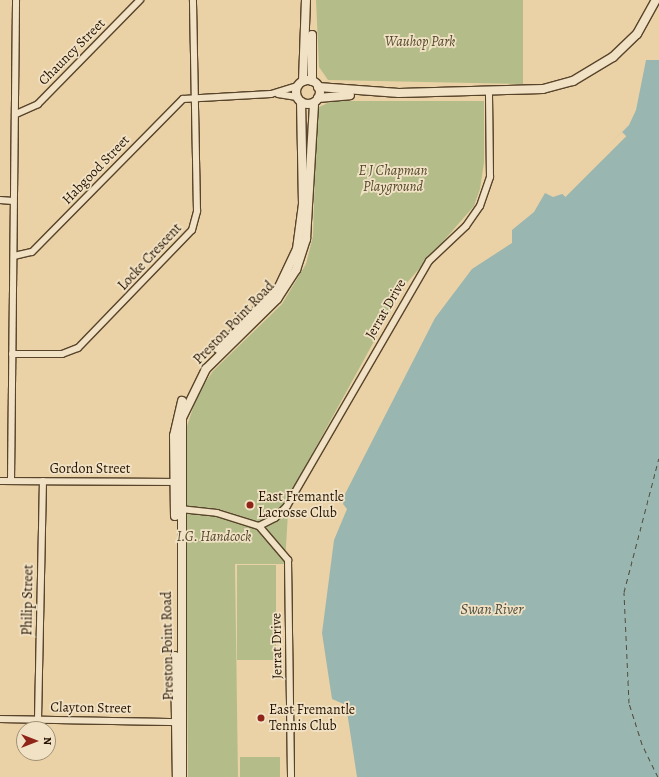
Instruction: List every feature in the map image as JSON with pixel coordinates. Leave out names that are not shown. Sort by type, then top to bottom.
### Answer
[{"type":"main road","points":[[306,0],[300,84],[315,84],[399,93]]},
{"type":"main road","points":[[312,0],[315,84]]},
{"type":"main road","points":[[299,99],[316,100],[399,93],[490,92],[543,89],[573,81],[598,68],[637,34],[656,0]]},
{"type":"main road","name":"Preston Point Road","points":[[182,777],[179,722],[177,482],[178,415],[193,378],[279,287],[297,250],[303,204],[299,99],[300,84]]},
{"type":"main road","name":"Preston Point Road","points":[[177,777],[179,722],[180,509],[177,482],[182,418],[196,383],[212,362],[277,299],[302,256],[309,210],[316,100],[315,84]]},
{"type":"street","points":[[10,481],[14,256],[13,201],[16,114],[16,0]]},
{"type":"street","name":"Chauncy Street","points":[[16,114],[38,104],[140,0]]},
{"type":"street","name":"Locke Crescent","points":[[12,354],[62,354],[78,348],[192,230],[197,211],[193,0]]},
{"type":"street","points":[[271,94],[300,84]]},
{"type":"street","name":"Jerrat Drive","points":[[291,777],[288,560],[259,526],[275,518],[287,506],[429,261],[466,226],[480,206],[490,177],[490,92]]},
{"type":"street","points":[[195,96],[271,94],[299,99]]},
{"type":"street","name":"Habgood Street","points":[[14,256],[32,252],[178,104],[195,96]]},
{"type":"street","points":[[0,200],[13,201]]},
{"type":"street","name":"Gordon Street","points":[[0,481],[177,482]]},
{"type":"street","name":"Philip Street","points":[[38,719],[42,481]]},
{"type":"street","points":[[180,509],[217,513],[259,526]]},
{"type":"street","name":"Clayton Street","points":[[0,718],[179,722]]},
{"type":"green space","name":"Wauhop Park","points":[[316,0],[523,0],[523,84],[328,80],[319,67]]},
{"type":"green space","name":"E J Chapman Playground","points":[[332,101],[484,101],[484,163],[480,189],[474,206],[405,285],[289,496],[285,564],[235,564],[238,777],[188,777],[185,432],[198,393],[213,371],[282,304],[306,264],[313,236],[317,108]]},
{"type":"green space","points":[[237,565],[276,565],[276,660],[237,660]]},
{"type":"green space","points":[[240,757],[280,757],[280,777],[240,777]]},
{"type":"water","name":"Swan River","points":[[646,60],[659,60],[659,777],[357,777],[346,705],[332,699],[322,633],[334,540],[347,509],[343,504],[345,494],[435,318],[472,269],[512,243],[512,230],[534,212],[545,193],[553,197],[562,194],[629,125],[636,110]]},
{"type":"pier","points":[[622,132],[626,136],[565,197],[561,193]]},
{"type":"ferry route","points":[[658,777],[642,744],[629,703],[624,592],[659,458]]},
{"type":"place","name":"East Fremantle Lacrosse Club","points":[[250,505]]},
{"type":"place","name":"East Fremantle Tennis Club","points":[[261,718]]},
{"type":"park label","name":"I.G. Handcock","points":[[214,537]]}]
